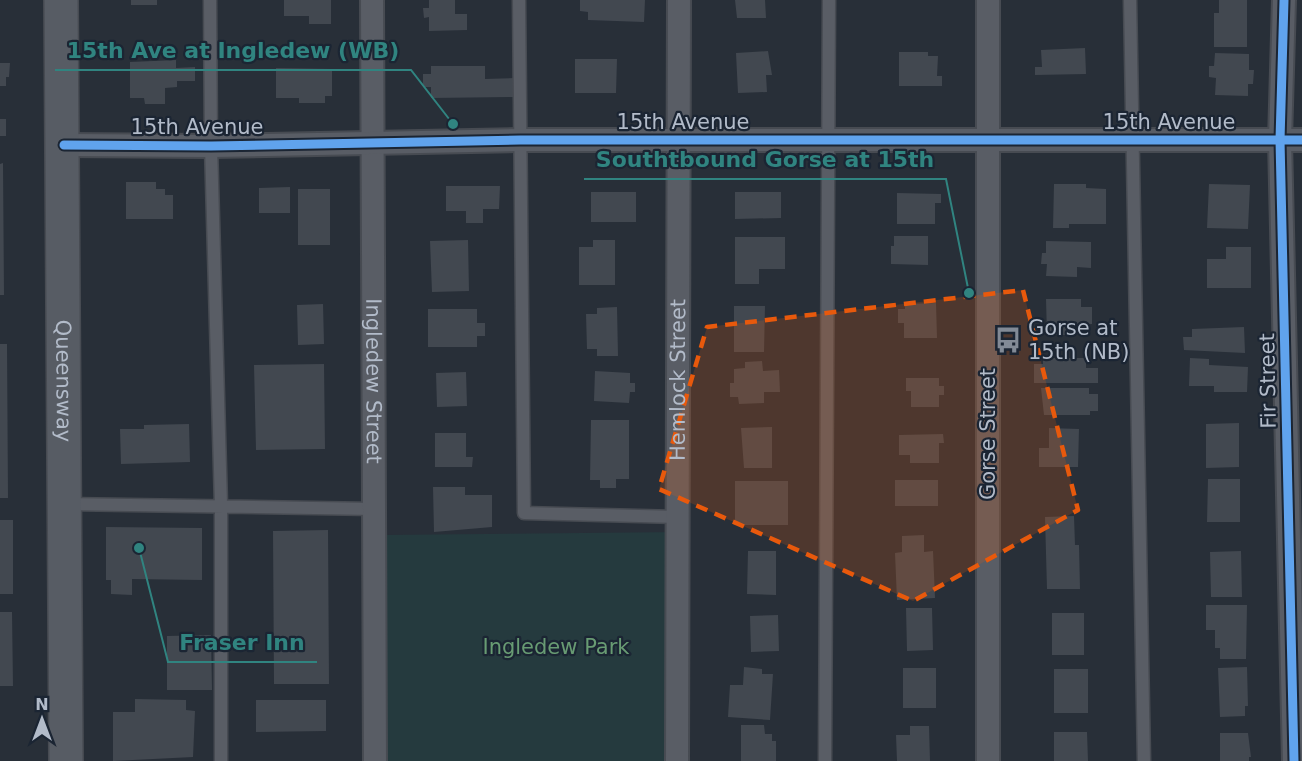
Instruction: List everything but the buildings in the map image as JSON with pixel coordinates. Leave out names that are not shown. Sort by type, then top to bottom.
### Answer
[{"type":"main road","name":"Queensway","points":[[61,0],[64,145],[66,761]]},
{"type":"street","name":"Ingledew Street","points":[[372,0],[375,761]]},
{"type":"street","name":"Hemlock Street","points":[[676,761],[679,0]]},
{"type":"street","name":"Gorse Street","points":[[988,0],[988,761]]},
{"type":"street","name":"Fir Street","points":[[1284,0],[1291,140],[1294,761]]},
{"type":"street","name":"15th Avenue","points":[[64,145],[211,146],[520,140],[1291,140]]},
{"type":"lane","points":[[210,0],[211,146],[221,505],[221,761]]},
{"type":"lane","points":[[519,0],[524,513],[678,517]]},
{"type":"lane","points":[[825,761],[829,0]]},
{"type":"lane","points":[[1130,0],[1144,761]]},
{"type":"lane","points":[[64,504],[374,509]]},
{"type":"highlighted area","points":[[1023,290],[1078,510],[913,601],[659,489],[707,327]]},
{"type":"green space","name":"Ingledew Park","points":[[681,532],[677,761],[383,761],[384,535]]},
{"type":"cycle path","points":[[1284,0],[1280,140],[1294,761]]},
{"type":"cycle path","points":[[64,145],[211,146],[520,140],[1302,140]]},
{"type":"place","name":"15th Ave at Ingledew (WB)","points":[[453,124]]},
{"type":"place","name":"Southtbound Gorse at 15th","points":[[969,293]]},
{"type":"place","name":"Gorse at 15th (NB)","points":[[1008,340]]},
{"type":"place","name":"Fraser Inn","points":[[139,548]]}]
